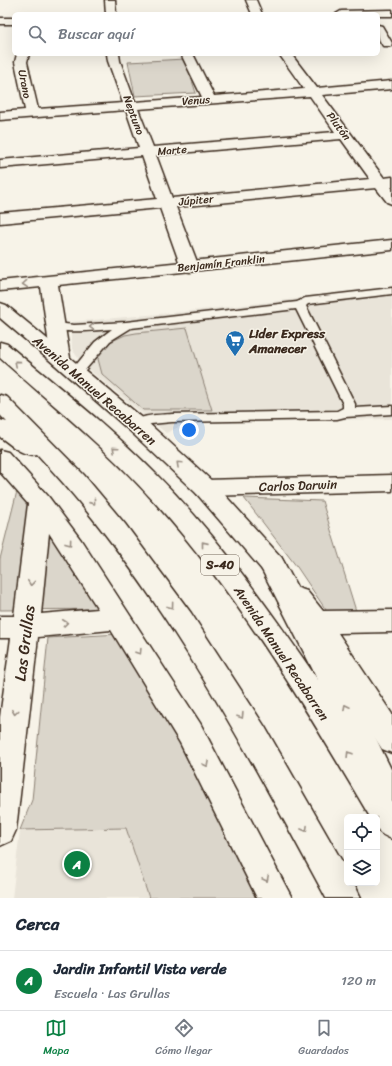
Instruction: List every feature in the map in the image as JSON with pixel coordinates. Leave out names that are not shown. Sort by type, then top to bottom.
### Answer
[{"type":"street","points":[[110,0],[111,12]]},
{"type":"street","points":[[251,0],[255,12]]},
{"type":"street","points":[[363,0],[369,12]]},
{"type":"street","points":[[380,14],[392,13]]},
{"type":"street","points":[[0,21],[12,21]]},
{"type":"street","points":[[380,32],[387,44]]},
{"type":"street","name":"Urano","points":[[22,56],[21,62],[32,114]]},
{"type":"street","name":"Neptuno","points":[[113,56],[190,266]]},
{"type":"street","points":[[188,56],[209,99]]},
{"type":"street","name":"Plutón","points":[[287,56],[345,135],[386,183],[392,199]]},
{"type":"street","name":"Venus","points":[[0,116],[392,85]]},
{"type":"street","name":"Marte","points":[[0,164],[345,135]]},
{"type":"street","name":"Júpiter","points":[[0,218],[386,183]]},
{"type":"street","name":"Benjamín Franklin","points":[[0,286],[392,245]]},
{"type":"street","points":[[49,282],[56,326],[68,366]]},
{"type":"street","name":"Avenida Manuel Recabarren","points":[[0,309],[137,425],[205,488],[272,564],[316,622],[392,739]]},
{"type":"street","name":"Avenida Manuel Recabarren","points":[[0,348],[139,470],[205,545],[251,604],[326,716],[392,823]]},
{"type":"street","points":[[0,402],[76,481],[116,530],[182,621],[255,738],[344,898]]},
{"type":"street","points":[[0,427],[30,446],[76,481]]},
{"type":"street","points":[[4,468],[40,502],[72,547],[118,618],[190,733],[275,898]]},
{"type":"street","name":"Carlos Darwin","points":[[205,488],[392,483]]},
{"type":"street","name":"Las Grullas","points":[[1,813],[13,627],[40,502]]},
{"type":"street","points":[[272,564],[366,748],[392,806]]},
{"type":"street","points":[[13,627],[118,618]]},
{"type":"street","points":[[316,622],[392,621]]},
{"type":"lane","points":[[56,326],[74,328],[129,325],[300,305],[305,301],[392,291]]},
{"type":"lane","points":[[300,305],[346,399],[349,409],[344,413]]},
{"type":"lane","points":[[68,366],[114,331],[129,325]]},
{"type":"lane","points":[[137,425],[149,420],[172,418],[323,416],[392,410]]},
{"type":"shaded area","points":[[185,59],[196,93],[135,96],[128,62]]},
{"type":"shaded area","name":"Lider Express Amanecer","points":[[392,288],[392,419],[216,421],[185,424],[166,433],[82,364],[72,349],[71,322],[182,312]]},
{"type":"shaded area","points":[[187,328],[212,410],[143,410],[102,374],[98,359],[102,350],[108,343],[125,335]]},
{"type":"shaded area","points":[[18,487],[108,609],[0,610],[0,559]]},
{"type":"shaded area","points":[[244,498],[322,501],[356,611],[328,613],[297,567]]},
{"type":"shaded area","points":[[120,634],[200,774],[264,898],[149,898],[126,828],[20,830],[32,800],[48,638]]},
{"type":"shaded area","points":[[126,828],[149,898],[12,898],[20,830]]},
{"type":"place","name":"Lider Express Amanecer","points":[[235,357]]},
{"type":"place","name":"Jardin Infantil Vista verde","points":[[77,864]]}]
